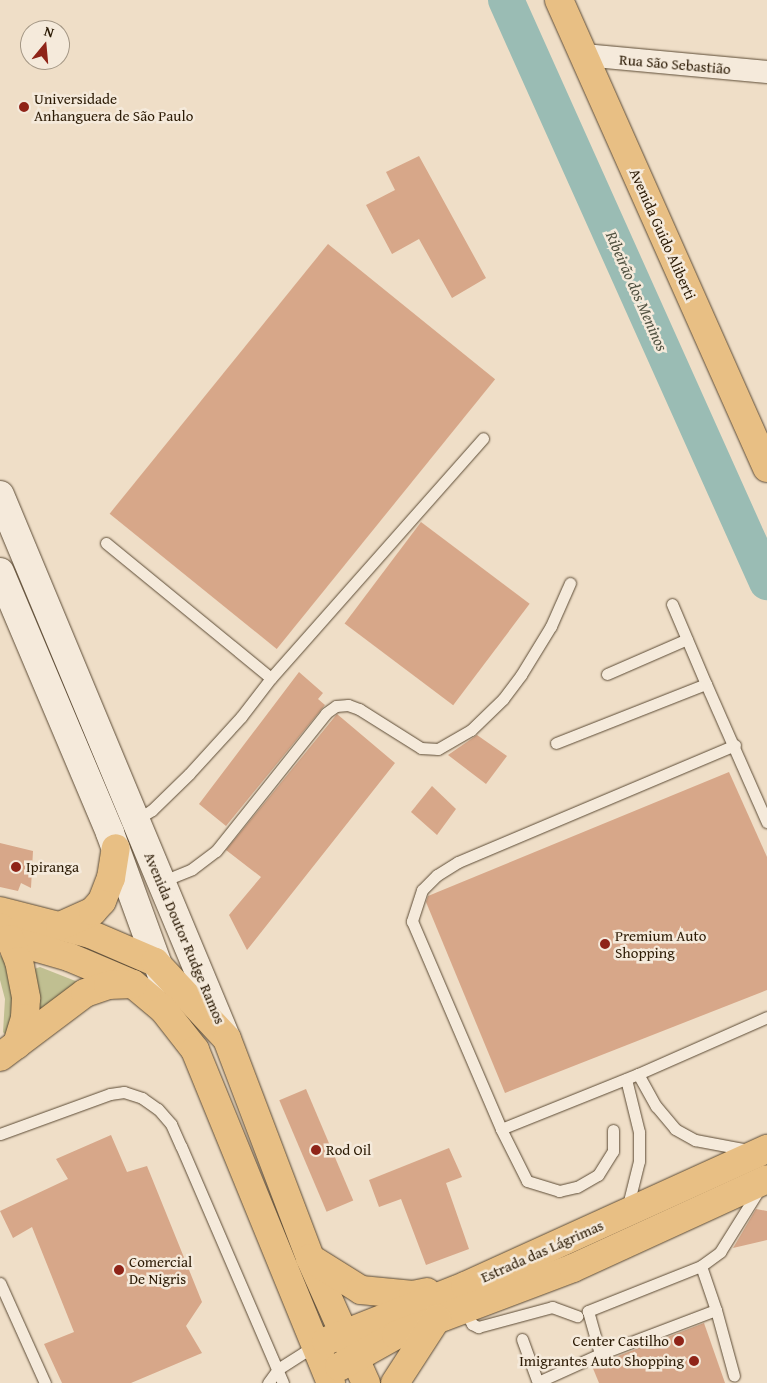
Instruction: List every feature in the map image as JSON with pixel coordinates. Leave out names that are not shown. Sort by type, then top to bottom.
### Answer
[{"type":"main road","name":"Avenida Guido Aliberti","points":[[559,0],[767,468]]},
{"type":"main road","points":[[60,926],[93,911],[102,901],[111,878],[113,840]]},
{"type":"main road","points":[[0,911],[60,926],[123,946],[155,962],[227,1039]]},
{"type":"main road","points":[[3,934],[69,957],[133,984],[163,1009],[195,1050]]},
{"type":"main road","points":[[3,934],[19,962],[26,998],[26,1018],[8,1051]]},
{"type":"main road","points":[[8,1051],[85,993],[108,985],[133,984]]},
{"type":"main road","name":"Avenida Doutor Rudge Ramos","points":[[227,1039],[310,1258],[366,1383]]},
{"type":"main road","name":"Avenida Doutor Rudge Ramos","points":[[195,1050],[314,1346],[324,1380]]},
{"type":"main road","name":"Estrada das Lágrimas","points":[[324,1380],[354,1358],[396,1335],[437,1318],[464,1298],[626,1213],[765,1150]]},
{"type":"main road","name":"Estrada das Lágrimas","points":[[314,1346],[342,1333],[573,1268],[766,1179]]},
{"type":"main road","points":[[310,1258],[344,1282],[377,1293],[464,1298]]},
{"type":"main road","points":[[395,1383],[437,1318]]},
{"type":"street","name":"Rua São Sebastião","points":[[584,55],[767,72]]},
{"type":"street","name":"Avenida Doutor Rudge Ramos","points":[[0,495],[135,821],[163,881],[227,1039]]},
{"type":"street","name":"Avenida Doutor Rudge Ramos","points":[[0,572],[113,840],[155,962],[195,1050]]},
{"type":"street","points":[[113,840],[135,821]]},
{"type":"lane","points":[[135,821],[152,810],[190,774],[241,717],[271,678],[482,438]]},
{"type":"lane","points":[[106,543],[271,678]]},
{"type":"lane","points":[[163,881],[192,869],[216,851],[326,713],[336,706],[348,705],[359,709],[421,748],[445,746],[475,727],[503,699],[521,675],[550,626],[570,583]]},
{"type":"lane","points":[[672,604],[767,822]]},
{"type":"lane","points":[[607,674],[687,639]]},
{"type":"lane","points":[[556,743],[706,684]]},
{"type":"lane","points":[[613,1130],[615,1140],[607,1164],[582,1185],[550,1191],[527,1181],[501,1129],[412,921],[422,890],[436,875],[458,862],[735,745]]},
{"type":"lane","points":[[501,1129],[638,1074],[767,1017]]},
{"type":"lane","points":[[638,1074],[656,1106],[675,1129],[695,1140],[726,1148],[765,1150]]},
{"type":"lane","points":[[626,1079],[639,1132],[638,1161],[626,1213]]},
{"type":"lane","points":[[0,1134],[110,1094],[124,1092],[142,1098],[158,1109],[174,1131],[283,1383]]},
{"type":"lane","points":[[600,1354],[588,1312],[701,1266],[720,1252],[766,1179]]},
{"type":"lane","points":[[701,1266],[716,1310],[734,1376]]},
{"type":"lane","points":[[0,1284],[45,1383]]},
{"type":"lane","points":[[464,1298],[472,1324],[478,1327],[552,1307],[577,1316]]},
{"type":"lane","points":[[522,1339],[538,1382],[600,1354],[716,1310]]},
{"type":"lane","points":[[268,1383],[278,1369],[314,1346]]},
{"type":"shaded area","points":[[0,955],[8,964],[19,1009],[7,1037],[3,1032],[5,999],[0,980]]},
{"type":"shaded area","points":[[40,967],[78,982],[36,1019],[34,969]]},
{"type":"building","points":[[419,156],[486,278],[452,298],[419,239],[392,254],[366,205],[395,190],[386,172]]},
{"type":"building","points":[[328,244],[495,379],[277,649],[110,514]]},
{"type":"building","points":[[421,522],[530,604],[453,705],[345,623]]},
{"type":"building","points":[[299,672],[323,693],[318,699],[325,705],[226,826],[199,804]]},
{"type":"building","points":[[337,714],[395,763],[247,950],[229,915],[261,877],[226,850]]},
{"type":"building","points":[[477,735],[507,756],[486,784],[448,755]]},
{"type":"building","name":"Premium Auto Shopping","points":[[729,772],[767,857],[767,990],[505,1093],[426,902],[428,896]]},
{"type":"building","points":[[432,786],[456,809],[437,835],[411,812]]},
{"type":"building","name":"Ipiranga","points":[[0,843],[33,851],[31,888],[21,883],[18,891],[0,887]]},
{"type":"building","name":"Rod Oil","points":[[306,1089],[353,1200],[327,1212],[279,1100]]},
{"type":"building","name":"Comercial De Nigris","points":[[111,1135],[127,1172],[147,1166],[202,1302],[186,1326],[202,1353],[131,1383],[62,1383],[44,1344],[74,1332],[32,1227],[13,1238],[0,1211],[68,1179],[56,1159]]},
{"type":"building","points":[[449,1148],[462,1177],[446,1183],[469,1249],[426,1265],[401,1199],[379,1207],[369,1180]]},
{"type":"building","points":[[756,1209],[767,1211],[767,1240],[733,1248]]},
{"type":"building","name":"Center Castilho","points":[[704,1323],[725,1383],[599,1383],[592,1366]]},
{"type":"waterway","name":"Ribeirão dos Meninos","points":[[506,0],[767,582]]},
{"type":"place","name":"Universidade Anhanguera de São Paulo","points":[[24,107]]},
{"type":"place","name":"Ipiranga","points":[[16,867]]},
{"type":"place","name":"Premium Auto Shopping","points":[[605,944]]},
{"type":"place","name":"Rod Oil","points":[[316,1150]]},
{"type":"place","name":"Comercial De Nigris","points":[[119,1270]]},
{"type":"place","name":"Center Castilho","points":[[679,1341]]},
{"type":"place","name":"Imigrantes Auto Shopping","points":[[694,1361]]}]
